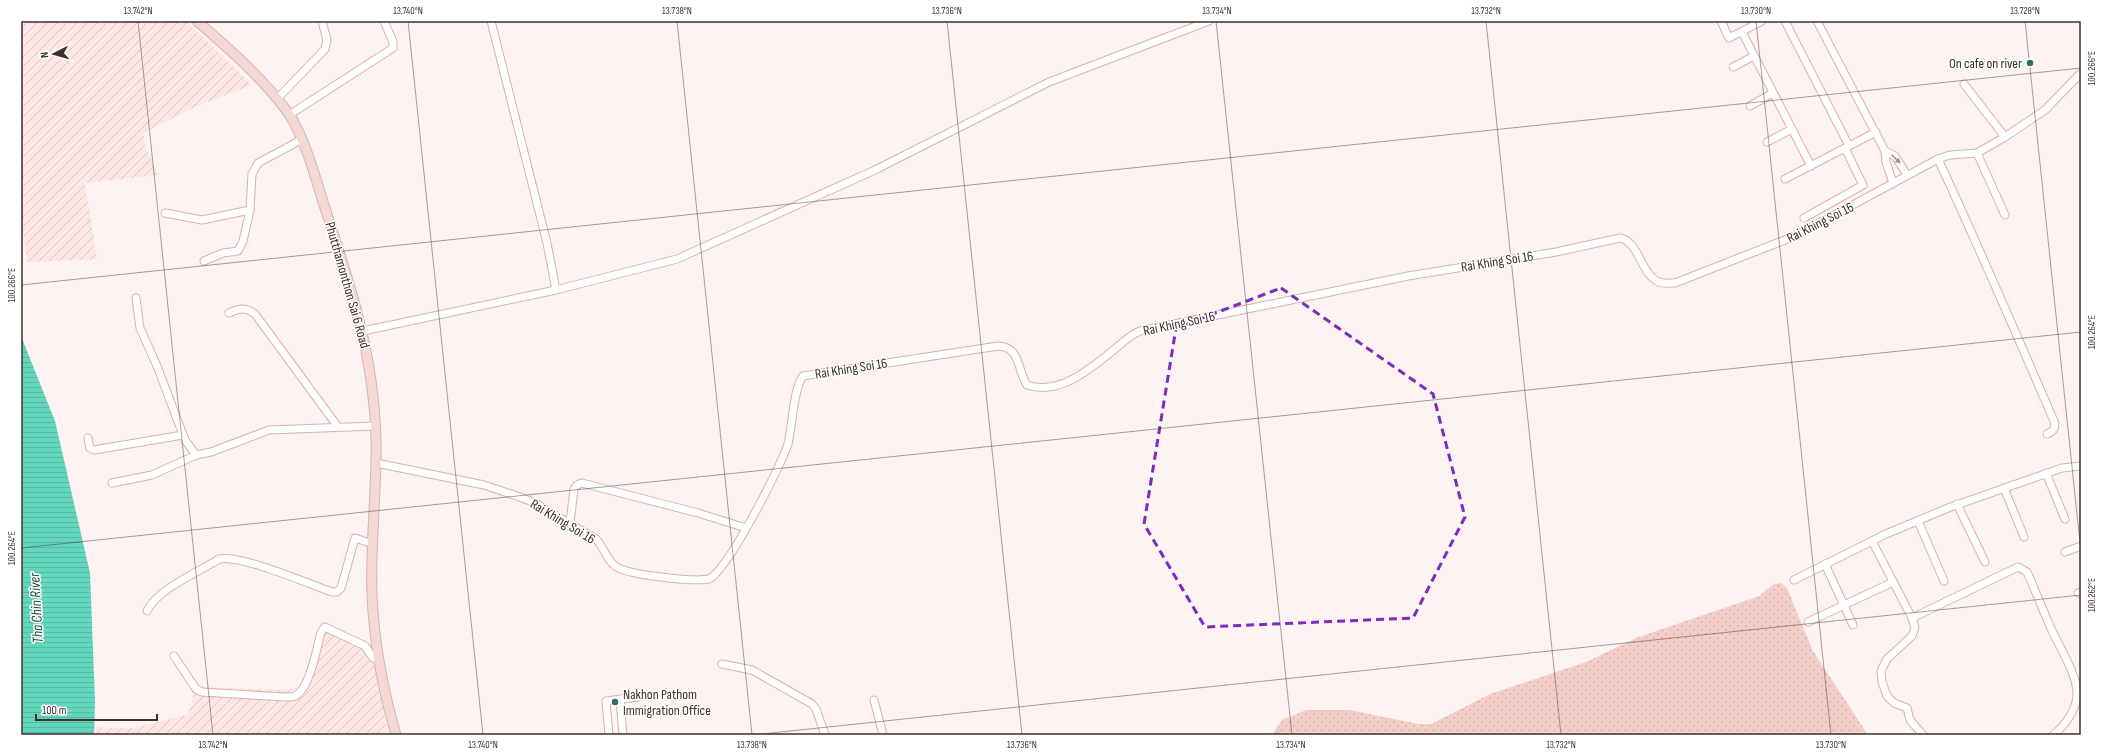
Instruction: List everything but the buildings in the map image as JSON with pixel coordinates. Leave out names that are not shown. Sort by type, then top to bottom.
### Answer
[{"type":"main road","name":"Phutthamonthon Sai 6 Road","points":[[197,21],[259,80],[289,115],[301,140],[343,260],[363,331],[371,374],[375,426],[376,463],[372,594],[379,658],[396,735]]},
{"type":"street","points":[[274,96],[320,56],[328,40],[322,21]]},
{"type":"street","points":[[289,115],[393,48],[393,42],[384,21]]},
{"type":"street","points":[[491,21],[545,236],[556,290]]},
{"type":"street","points":[[363,331],[556,290],[661,264],[691,254],[875,170],[1049,82],[1209,21]]},
{"type":"street","points":[[1721,21],[1729,38],[1762,21]]},
{"type":"street","points":[[1785,21],[1847,147],[1863,185],[1804,218]]},
{"type":"street","points":[[1817,21],[1876,132],[1885,151],[1887,168],[1894,183]]},
{"type":"street","points":[[1742,32],[1810,166]]},
{"type":"street","points":[[1733,68],[1754,56]]},
{"type":"street","name":"Rai Khing Soi 16","points":[[376,463],[484,485],[535,503],[596,539],[601,544],[611,563],[624,572],[706,580],[714,577],[746,528],[787,445],[798,386],[802,376],[998,346],[1007,347],[1014,352],[1022,378],[1027,385],[1050,386],[1066,382],[1078,376],[1095,365],[1131,336],[1140,331],[1408,276],[1556,252],[1620,238],[1630,242],[1649,275],[1660,283],[1675,283],[1795,236],[1938,158],[1950,155],[1977,153],[2005,137],[2045,110],[2081,73]]},
{"type":"street","points":[[1964,84],[2005,137]]},
{"type":"street","points":[[1750,106],[1773,93]]},
{"type":"street","points":[[1767,142],[1792,129]]},
{"type":"street","points":[[1785,179],[1876,132]]},
{"type":"street","points":[[204,261],[224,253],[238,251],[243,241],[250,210],[252,174],[258,163],[301,140]]},
{"type":"street","points":[[1885,151],[1895,156],[1907,175]]},
{"type":"street","points":[[1977,153],[2005,214]]},
{"type":"street","points":[[1938,158],[1979,246],[2056,426],[2053,431],[2047,434]]},
{"type":"street","points":[[165,213],[202,220],[250,210]]},
{"type":"street","points":[[136,298],[140,328],[157,366],[183,435],[188,446],[196,455]]},
{"type":"street","points":[[229,314],[241,308],[250,310],[255,314],[338,427]]},
{"type":"street","points":[[112,483],[152,475],[196,455],[211,452],[269,430],[375,426]]},
{"type":"street","points":[[88,438],[90,448],[94,450],[183,435]]},
{"type":"street","points":[[1794,580],[1872,541],[1957,504],[2062,468],[2081,466]]},
{"type":"street","points":[[2046,473],[2065,519]]},
{"type":"street","points":[[570,523],[574,489],[577,485],[582,483],[698,513],[746,528]]},
{"type":"street","points":[[2004,488],[2024,536]]},
{"type":"street","points":[[1957,504],[1985,562]]},
{"type":"street","points":[[1918,521],[1944,581]]},
{"type":"street","points":[[148,611],[153,601],[162,594],[219,559],[226,558],[240,560],[332,592],[337,592],[341,588],[356,538],[373,544]]},
{"type":"street","points":[[1872,541],[1912,618],[1915,627],[1912,636],[1887,659],[1881,670],[1882,682],[1890,700],[1907,708],[1910,720],[1923,735]]},
{"type":"street","points":[[2065,552],[2081,546]]},
{"type":"street","points":[[1825,564],[1853,625]]},
{"type":"street","points":[[1912,618],[2018,567],[2023,568],[2027,572],[2065,657],[2077,692],[2076,703],[2067,721],[2060,730],[2053,735]]},
{"type":"street","points":[[1808,622],[1893,582]]},
{"type":"street","points":[[174,656],[196,689],[202,692],[285,697],[295,696],[301,691],[307,681],[321,632],[325,627],[328,627],[365,646],[373,658],[379,658]]},
{"type":"street","points":[[722,664],[752,670],[812,704],[816,709],[825,735]]},
{"type":"street","points":[[609,735],[606,701],[638,696]]},
{"type":"street","points":[[620,699],[623,735]]},
{"type":"street","points":[[874,700],[883,735]]},
{"type":"highlighted area","points":[[1281,288],[1433,394],[1465,517],[1413,618],[1205,627],[1144,524],[1176,328]]},
{"type":"shaded area","points":[[21,21],[186,21],[252,85],[197,106],[143,133],[145,146],[158,175],[85,183],[97,259],[27,262],[21,217]]},
{"type":"shaded area","points":[[1781,583],[1787,588],[1813,651],[1868,735],[1272,735],[1282,720],[1306,710],[1350,710],[1418,724],[1431,724],[1490,694],[1586,662],[1636,638],[1759,596],[1774,584]]},
{"type":"shaded area","points":[[322,621],[371,645],[388,735],[94,735],[94,727],[132,728],[187,715],[192,705],[194,687],[279,690],[301,688]]},
{"type":"water","name":"Tha Chin River","points":[[21,336],[55,421],[90,573],[95,701],[94,735],[21,735]]},
{"type":"place","name":"On cafe on river","points":[[2030,63]]},
{"type":"place","name":"Nakhon Pathom Immigration Office","points":[[615,702]]}]
